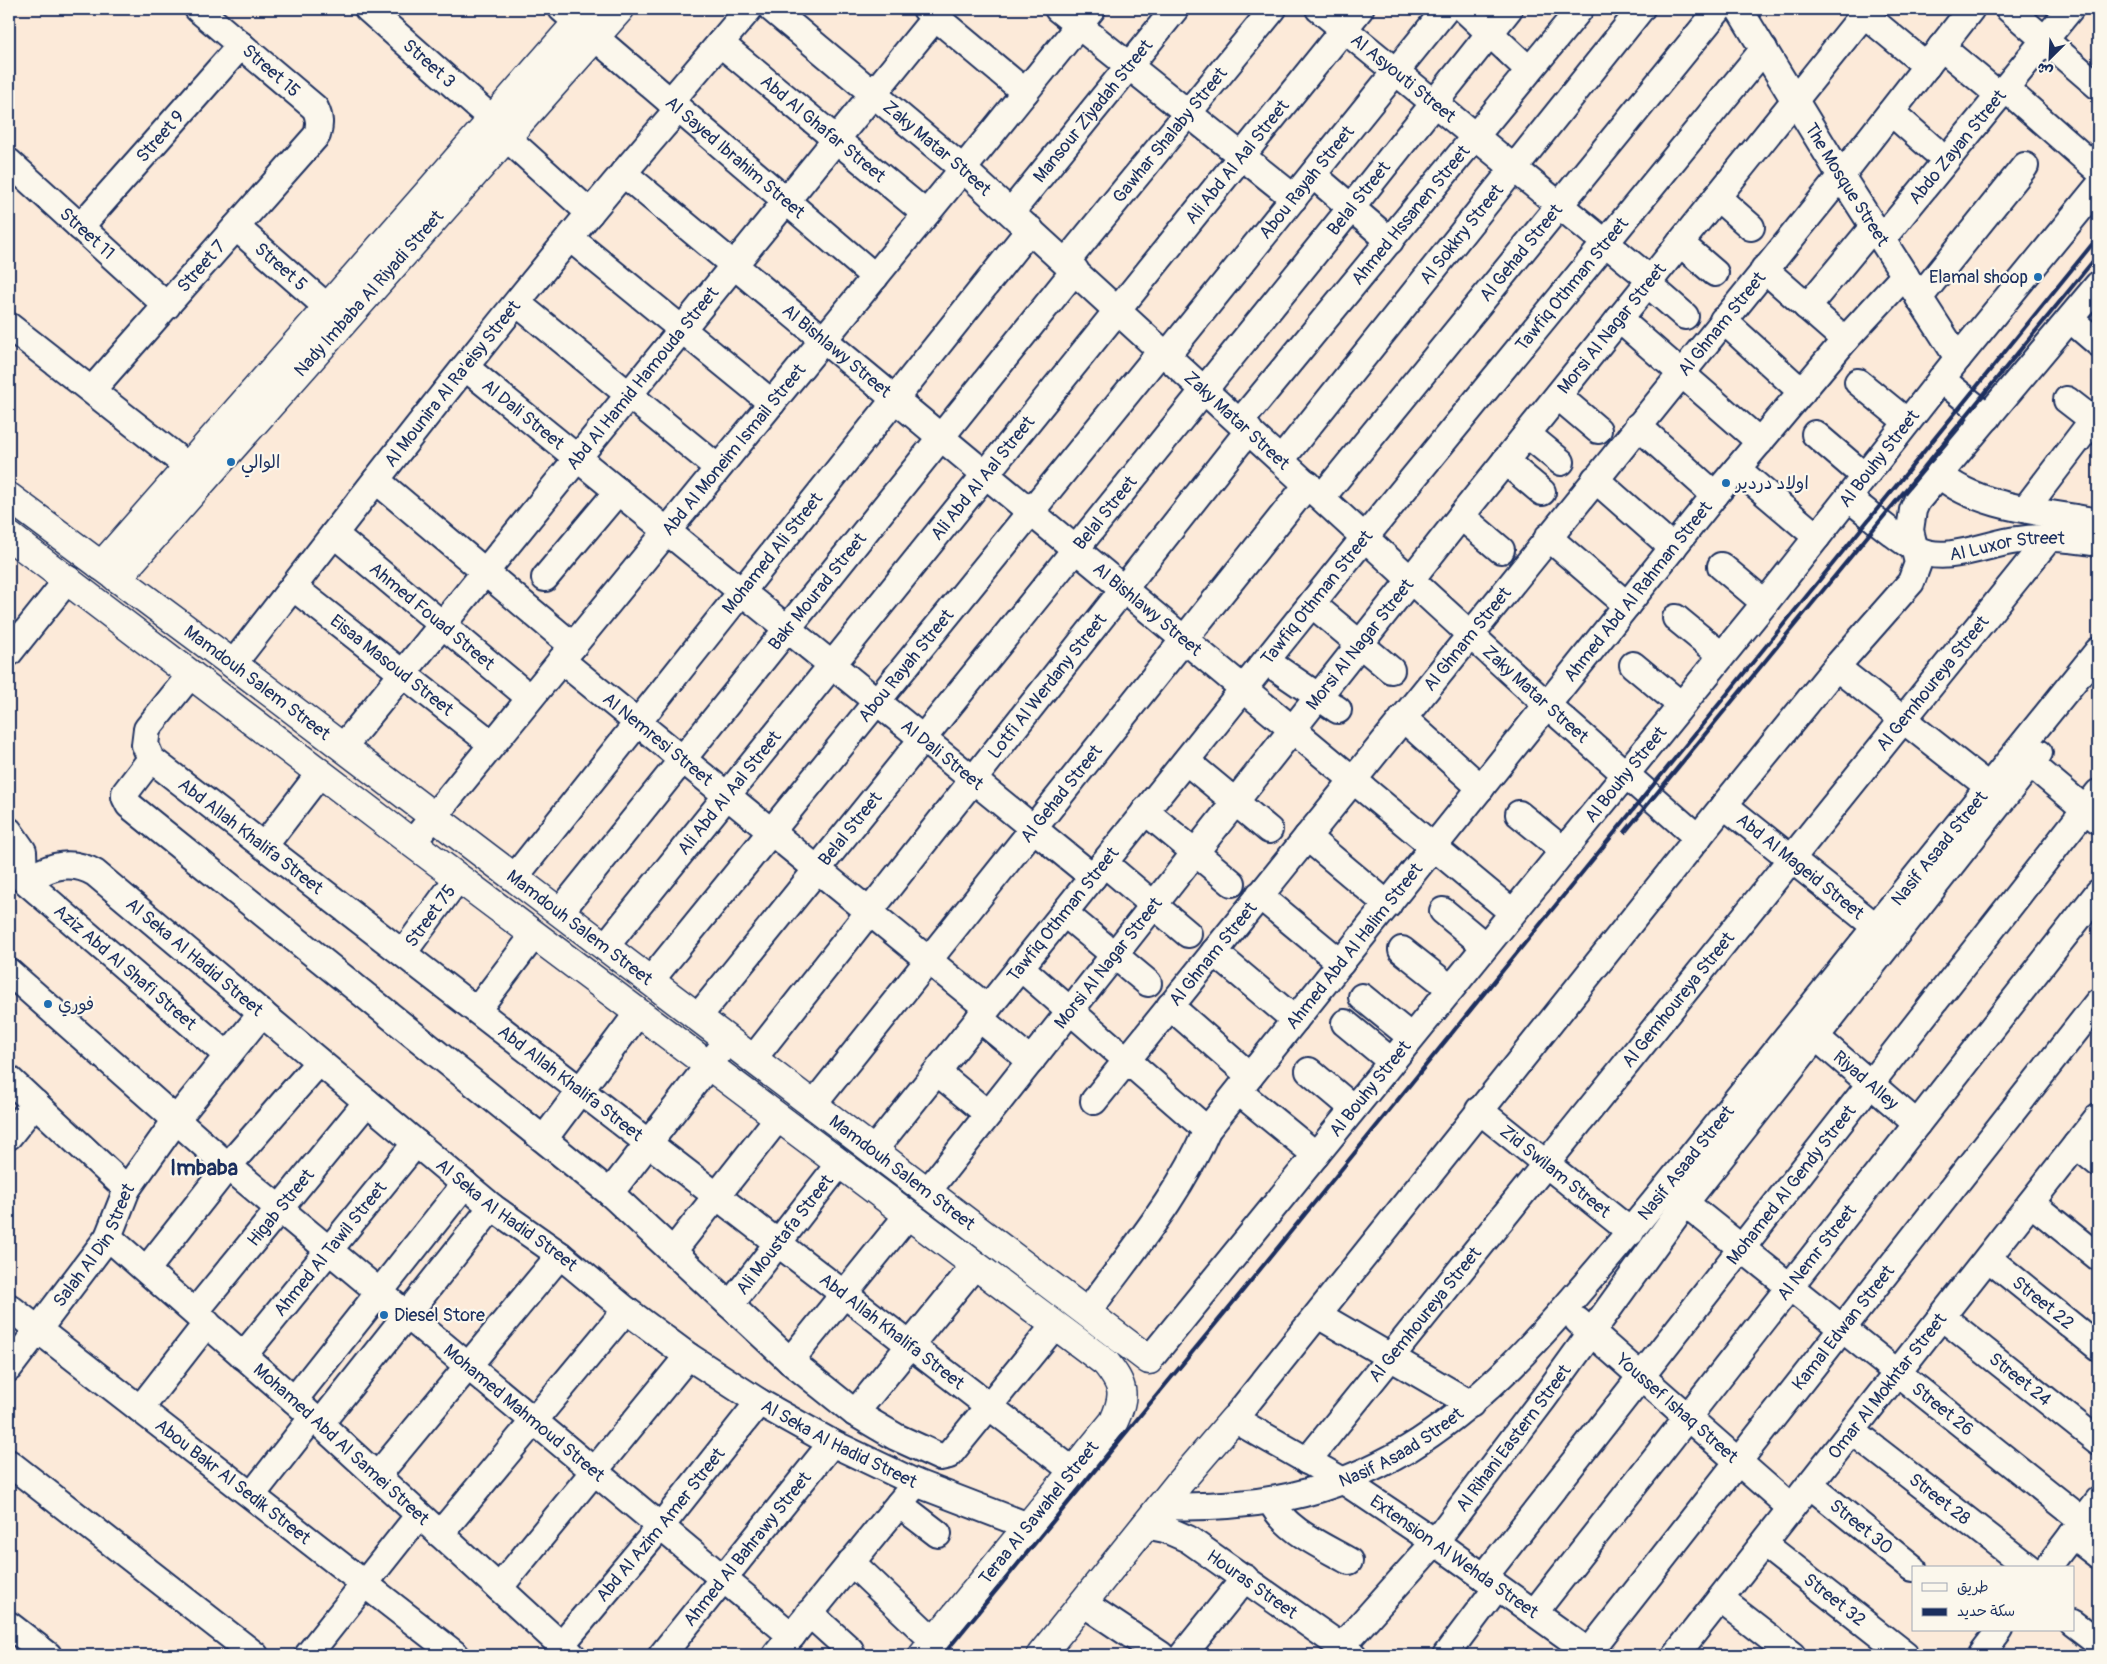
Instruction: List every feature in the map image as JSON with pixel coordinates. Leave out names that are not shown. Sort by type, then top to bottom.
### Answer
[{"type":"main road","name":"Nady Imbaba Al Riyadi Street","points":[[109,572],[500,128],[581,19],[620,9]]},
{"type":"main road","name":"Nady Imbaba Al Riyadi Street","points":[[196,473],[327,307],[500,128]]},
{"type":"main road","name":"Mamdouh Salem Street","points":[[9,497],[343,747],[1149,1360]]},
{"type":"main road","name":"Mamdouh Salem Street","points":[[9,536],[320,774],[1106,1363]]},
{"type":"main road","name":"Teraa Al Sawahel Street","points":[[929,1648],[1114,1420],[1123,1401],[1120,1380],[1106,1363]]},
{"type":"main road","points":[[1041,1655],[1234,1419]]},
{"type":"street","name":"Street 15","points":[[198,9],[314,108],[319,116],[320,126],[317,135],[310,142]]},
{"type":"street","name":"Street 3","points":[[368,9],[500,128],[590,213]]},
{"type":"street","name":"Zaky Matar Street","points":[[772,9],[963,169],[1165,352],[1547,705],[1698,838]]},
{"type":"street","points":[[1058,9],[1085,17],[1129,66],[1294,198]]},
{"type":"street","name":"Mansour Ziyadah Street","points":[[1011,212],[1175,9]]},
{"type":"street","name":"Gawhar Shalaby Street","points":[[1070,266],[1188,113],[1273,9]]},
{"type":"street","name":"Al Asyouti Street","points":[[1319,9],[1606,242],[1685,316]]},
{"type":"street","name":"Ali Abd Al Aal Street","points":[[605,947],[1360,9]]},
{"type":"street","name":"Abou Rayah Street","points":[[650,981],[1031,512],[1313,175],[1446,9]]},
{"type":"street","points":[[1464,9],[1529,70]]},
{"type":"street","name":"Belal Street","points":[[698,1017],[1510,9]]},
{"type":"street","name":"Ahmed Hssanen Street","points":[[1244,426],[1390,241],[1580,9]]},
{"type":"street","name":"Al Sokkry Street","points":[[1281,460],[1641,9]]},
{"type":"street","name":"Al Gehad Street","points":[[813,1105],[1184,639],[1315,491],[1559,204],[1719,9]]},
{"type":"street","name":"The Mosque Street","points":[[1739,9],[1841,176],[1958,358]]},
{"type":"street","points":[[2009,9],[2098,86]]},
{"type":"street","name":"Abdo Zayan Street","points":[[1807,307],[1878,233],[2003,92],[2070,9]]},
{"type":"street","name":"Al Mounira Al Ra'eisy Street","points":[[233,664],[465,367],[623,173],[743,11]]},
{"type":"street","points":[[1863,11],[1934,56],[2003,92],[2098,170]]},
{"type":"street","name":"Morsi Al Nagar Street","points":[[927,1192],[1292,729],[1328,703],[1360,644],[1680,243],[1796,102],[1863,11]]},
{"type":"street","name":"Al Ghnam Street","points":[[1094,1101],[1841,176],[1934,56],[1965,11]]},
{"type":"street","name":"Abd Al Hamid Hamouda Street","points":[[343,747],[837,140],[935,12]]},
{"type":"street","points":[[935,12],[1025,92]]},
{"type":"street","name":"Abd Al Moneim Ismail Street","points":[[412,843],[824,340],[1085,17]]},
{"type":"street","name":"Al Sayed Ibrahim Street","points":[[581,19],[674,105],[875,277]]},
{"type":"street","name":"Abd Al Ghafar Street","points":[[720,43],[926,214]]},
{"type":"street","name":"Street 9","points":[[80,227],[241,45]]},
{"type":"street","name":"Tawfiq Othman Street","points":[[874,1150],[1365,537],[1764,49]]},
{"type":"street","points":[[1891,112],[1933,149]]},
{"type":"street","name":"Street 7","points":[[92,390],[310,142]]},
{"type":"street","name":"Street 11","points":[[9,162],[167,306]]},
{"type":"street","points":[[1919,298],[2025,166]]},
{"type":"street","name":"Al Bishlawy Street","points":[[623,173],[1512,912]]},
{"type":"street","points":[[1313,175],[1390,241]]},
{"type":"street","name":"Al Bouhy Street","points":[[1149,1360],[1765,603],[1941,379],[2098,187]]},
{"type":"street","points":[[1718,198],[1751,227]]},
{"type":"street","name":"Street 5","points":[[236,226],[327,307]]},
{"type":"street","name":"Mohamed Ali Street","points":[[514,878],[1030,229]]},
{"type":"street","points":[[570,238],[772,403]]},
{"type":"street","points":[[1680,243],[1715,273]]},
{"type":"street","name":"Bakr Mourad Street","points":[[560,912],[940,437],[1070,266]]},
{"type":"street","points":[[1764,269],[1845,340]]},
{"type":"street","name":"Ahmed Abd Al Rahman Street","points":[[1547,705],[1715,495],[1845,340],[1905,275]]},
{"type":"street","points":[[1234,1419],[1724,804],[1836,667],[1911,582],[1918,563],[1910,530],[1913,510],[1917,501],[2098,285]]},
{"type":"street","points":[[517,303],[718,468]]},
{"type":"street","points":[[1619,319],[1760,442]]},
{"type":"street","points":[[1723,320],[1802,392]]},
{"type":"street","points":[[2070,320],[2098,342]]},
{"type":"street","points":[[9,326],[196,473]]},
{"type":"street","name":"Al Dali Street","points":[[465,367],[1033,829],[1153,905],[1188,934]]},
{"type":"street","points":[[1941,379],[1988,416]]},
{"type":"street","points":[[1858,382],[1907,422]]},
{"type":"street","points":[[1558,396],[1598,430]]},
{"type":"street","points":[[2026,508],[2096,422],[2067,400]]},
{"type":"street","name":"Lotfi Al Werdany Street","points":[[752,1059],[1123,589],[1244,426]]},
{"type":"street","points":[[1638,426],[1715,495]]},
{"type":"street","points":[[1527,434],[1562,462]]},
{"type":"street","points":[[1815,434],[1864,476]]},
{"type":"street","points":[[1505,462],[1542,492]]},
{"type":"street","points":[[1737,469],[1817,537]]},
{"type":"street","name":"Al Luxor Street","points":[[1939,474],[1968,494],[2098,522]]},
{"type":"street","points":[[1595,479],[1673,548]]},
{"type":"street","name":"Al Nemresi Street","points":[[376,480],[486,572],[638,722],[928,960],[1030,1061]]},
{"type":"street","points":[[545,578],[618,491]]},
{"type":"street","points":[[1848,498],[1916,549]]},
{"type":"street","points":[[1461,516],[1501,550]]},
{"type":"street","name":"Ahmed Fouad Street","points":[[334,534],[530,698]]},
{"type":"street","points":[[1548,537],[1627,605]]},
{"type":"street","name":"Al Luxor Street","points":[[1916,549],[1933,553],[1949,553],[2017,540],[2050,537],[2098,543]]},
{"type":"street","name":"Al Gemhoureya Street","points":[[1307,1461],[2050,537]]},
{"type":"street","points":[[1721,566],[1765,603]]},
{"type":"street","points":[[9,653],[68,580]]},
{"type":"street","name":"Eisaa Masoud Street","points":[[292,587],[492,744]]},
{"type":"street","points":[[1312,604],[1391,670]]},
{"type":"street","points":[[1676,618],[1722,655]]},
{"type":"street","name":"Nasif Asaad Street","points":[[1153,1516],[1209,1507],[1271,1501],[1344,1481],[1408,1448],[1471,1404],[1533,1346],[1631,1232],[2098,651]]},
{"type":"street","points":[[1266,661],[1328,703]]},
{"type":"street","points":[[1633,665],[1681,704]]},
{"type":"street","points":[[1836,667],[1988,787]]},
{"type":"street","points":[[151,759],[145,745],[147,729],[191,674]]},
{"type":"street","name":"Nasif Asaad Street","points":[[1591,1332],[1685,1203],[2098,678]]},
{"type":"street","name":"Ahmed Abd Al Halim Street","points":[[1087,1313],[1172,1195],[1193,1160],[1207,1130],[1547,705]]},
{"type":"street","points":[[1403,718],[1481,788]]},
{"type":"street","name":"Abd Allah Khalifa Street","points":[[151,759],[1073,1471]]},
{"type":"street","name":"Al Seka Al Hadid Street","points":[[151,759],[125,793],[124,797],[129,805],[610,1193],[674,1250],[790,1361],[855,1412],[896,1437],[940,1457],[952,1452],[988,1406]]},
{"type":"street","points":[[1186,761],[1269,830]]},
{"type":"street","points":[[2031,764],[2094,807]]},
{"type":"street","points":[[264,846],[320,774]]},
{"type":"street","name":"Abd Al Mageid Street","points":[[1724,804],[1876,927]]},
{"type":"street","name":"Mohamed Al Gendy Street","points":[[1446,1655],[1491,1582],[1641,1377],[1870,1084],[2094,807]]},
{"type":"street","points":[[1145,811],[1232,883]]},
{"type":"street","points":[[1519,814],[1563,850]]},
{"type":"street","points":[[9,831],[24,851],[19,884]]},
{"type":"street","points":[[1307,837],[1388,905]]},
{"type":"street","name":"Al Seka Al Hadid Street","points":[[19,884],[58,866],[86,868],[262,1013],[492,1207],[560,1255],[626,1310],[688,1356],[759,1402],[832,1443],[916,1483],[1028,1526]]},
{"type":"street","name":"Street 75","points":[[403,954],[458,878]]},
{"type":"street","name":"Aziz Abd Al Shafi Street","points":[[19,884],[227,1055]]},
{"type":"street","name":"Al Nemr Street","points":[[1534,1613],[2098,893]]},
{"type":"street","points":[[1259,895],[1341,964]]},
{"type":"street","points":[[1443,911],[1485,946]]},
{"type":"street","points":[[1064,913],[1148,983]]},
{"type":"street","points":[[476,1010],[534,935]]},
{"type":"street","points":[[1402,950],[1450,988]]},
{"type":"street","points":[[1214,952],[1295,1020]]},
{"type":"street","points":[[1020,967],[1207,1130]]},
{"type":"street","name":"Mohamed Mahmoud Street","points":[[9,972],[228,1166],[723,1579],[784,1645]]},
{"type":"street","points":[[1362,997],[1411,1037]]},
{"type":"street","name":"Kamal Edwan Street","points":[[1591,1654],[1738,1462],[2098,1002]]},
{"type":"street","points":[[1170,1006],[1316,1155]]},
{"type":"street","name":"Salah Al Din Street","points":[[9,1368],[108,1237],[127,1189],[176,1120],[262,1013]]},
{"type":"street","points":[[544,1139],[638,1013]]},
{"type":"street","points":[[1345,1023],[1391,1061]]},
{"type":"street","name":"Riyad Alley","points":[[1816,1037],[1917,1124]]},
{"type":"street","points":[[610,1193],[647,1142],[728,1040]]},
{"type":"street","points":[[146,1269],[228,1166],[319,1062]]},
{"type":"street","points":[[1309,1071],[1353,1108]]},
{"type":"street","points":[[936,1072],[988,1114]]},
{"type":"street","points":[[9,1079],[127,1189]]},
{"type":"street","name":"Higab Street","points":[[140,1409],[201,1318],[279,1209],[367,1102]]},
{"type":"street","points":[[9,1136],[35,1103]]},
{"type":"street","name":"Zid Swilam Street","points":[[1479,1110],[1631,1232]]},
{"type":"street","name":"Omar Al Mokhtar Street","points":[[1679,1654],[1791,1508],[2098,1117]]},
{"type":"street","points":[[674,1250],[778,1118]]},
{"type":"street","name":"Ahmed Al Tawil Street","points":[[244,1356],[416,1144]]},
{"type":"street","points":[[2076,1145],[2098,1163]]},
{"type":"street","name":"Ali Moustafa Street","points":[[730,1305],[839,1164]]},
{"type":"street","points":[[252,1495],[309,1414],[379,1292],[465,1184]]},
{"type":"street","name":"Street 26","points":[[1685,1203],[1841,1330],[2084,1519],[2098,1555]]},
{"type":"street","points":[[2031,1203],[2098,1257]]},
{"type":"street","points":[[309,1414],[406,1315],[492,1207]]},
{"type":"street","points":[[790,1361],[908,1215]]},
{"type":"street","name":"Mohamed Abd Al Samei Street","points":[[108,1237],[309,1414],[566,1650]]},
{"type":"street","points":[[377,1476],[560,1255]]},
{"type":"street","name":"Street 22","points":[[1988,1258],[2098,1347]]},
{"type":"street","points":[[855,1412],[975,1265]]},
{"type":"street","name":"Abou Bakr Al Sedik Street","points":[[9,1307],[456,1655]]},
{"type":"street","name":"Youssef Ishaq Street","points":[[1564,1309],[1791,1508]]},
{"type":"street","points":[[440,1534],[626,1310]]},
{"type":"street","points":[[1318,1314],[1471,1404]]},
{"type":"street","name":"Street 24","points":[[1942,1317],[2098,1441]]},
{"type":"street","points":[[988,1406],[1055,1325]]},
{"type":"street","name":"Al Rihani Eastern Street","points":[[1347,1651],[1435,1542],[1591,1332]]},
{"type":"street","points":[[499,1588],[688,1356]]},
{"type":"street","name":"Abd Al Azim Amer Street","points":[[566,1650],[759,1402]]},
{"type":"street","name":"Extension Al Wehda Street","points":[[1234,1419],[1344,1481],[1435,1542],[1591,1654]]},
{"type":"street","name":"Street 28","points":[[1852,1430],[2025,1566]]},
{"type":"street","name":"Ahmed Al Bahrawy Street","points":[[662,1655],[832,1443]]},
{"type":"street","points":[[9,1464],[255,1655]]},
{"type":"street","points":[[784,1645],[916,1483]]},
{"type":"street","name":"Street 30","points":[[1810,1485],[1912,1567]]},
{"type":"street","points":[[1271,1501],[1297,1530],[1349,1561]]},
{"type":"street","points":[[899,1504],[938,1534]]},
{"type":"street","points":[[308,1655],[419,1515]]},
{"type":"street","name":"Houras Street","points":[[1153,1516],[1165,1529],[1188,1539],[1347,1651]]},
{"type":"street","points":[[2049,1566],[2084,1519]]},
{"type":"street","name":"Street 32","points":[[1764,1544],[1905,1655]]},
{"type":"street","points":[[851,1562],[929,1648]]},
{"type":"street","points":[[1183,1655],[1245,1578]]},
{"type":"street","points":[[1720,1599],[1792,1655]]},
{"type":"street","points":[[1083,1603],[1161,1655]]},
{"type":"street","points":[[809,1613],[850,1650]]},
{"type":"street","points":[[2074,1624],[2098,1642]]},
{"type":"street","points":[[9,1625],[48,1655]]},
{"type":"railway","points":[[943,1655],[1245,1288],[2098,237]]},
{"type":"railway","points":[[1625,832],[2098,255]]},
{"type":"place","name":"Elamal shoop","points":[[2038,277]]},
{"type":"place","name":"الوالي","points":[[231,462]]},
{"type":"place","name":"اولاد دردير","points":[[1726,483]]},
{"type":"place","name":"فوري","points":[[48,1004]]},
{"type":"place","name":"Diesel Store","points":[[384,1315]]},
{"type":"district","name":"Imbaba","points":[[204,1168]]}]
